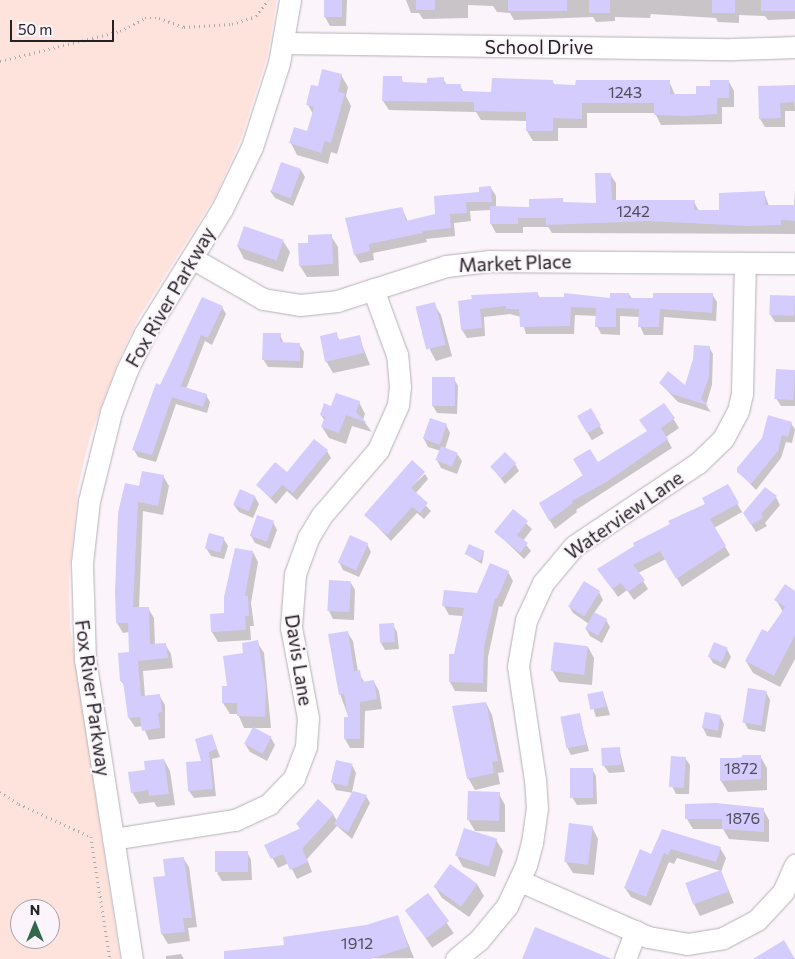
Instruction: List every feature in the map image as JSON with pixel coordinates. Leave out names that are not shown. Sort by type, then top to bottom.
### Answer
[{"type":"street","name":"Fox River Parkway","points":[[132,959],[85,660],[81,613],[86,516],[97,461],[127,370],[146,333],[222,209],[252,147],[268,105],[283,43],[290,0]]},
{"type":"street","name":"School Drive","points":[[283,43],[732,50],[795,47]]},
{"type":"street","name":"Market Place","points":[[192,258],[241,289],[282,303],[314,305],[446,266],[489,261],[795,263]]},
{"type":"street","name":"Waterview Lane","points":[[456,959],[492,926],[520,881],[532,843],[537,808],[518,666],[526,620],[543,583],[574,546],[698,463],[723,439],[738,411],[742,393],[745,263]]},
{"type":"street","name":"Davis Lane","points":[[113,839],[234,820],[269,804],[294,778],[306,746],[308,718],[291,627],[295,574],[308,538],[328,508],[378,450],[398,405],[399,364],[373,289]]},
{"type":"street","points":[[520,881],[636,931],[687,944],[723,938],[742,930],[771,907],[790,880],[795,865]]},
{"type":"street","points":[[625,959],[636,931]]},
{"type":"path","points":[[0,62],[120,31],[145,18],[159,18],[184,27],[232,24],[256,16],[268,0]]},
{"type":"path","points":[[0,792],[19,804],[91,837],[110,959]]},
{"type":"shaded area","points":[[0,0],[277,0],[267,58],[241,139],[215,197],[139,317],[119,359],[90,437],[78,487],[69,579],[70,627],[120,959],[0,959]]},
{"type":"building","points":[[324,0],[342,0],[342,17],[324,17]]},
{"type":"building","points":[[416,0],[435,0],[435,10],[416,10]]},
{"type":"building","points":[[508,0],[567,0],[567,11],[508,11]]},
{"type":"building","points":[[589,0],[610,0],[610,13],[589,13]]},
{"type":"building","points":[[712,0],[735,0],[735,13],[712,13]]},
{"type":"building","points":[[761,0],[795,0],[795,11],[761,11]]},
{"type":"building","points":[[322,69],[342,74],[338,92],[345,93],[331,143],[325,141],[321,153],[289,143],[294,127],[307,131],[314,107],[306,105],[311,85],[318,86]]},
{"type":"building","points":[[383,76],[402,76],[402,82],[427,83],[427,78],[444,77],[444,84],[461,84],[461,91],[491,92],[492,78],[553,80],[553,84],[575,85],[576,80],[670,80],[670,94],[696,94],[696,86],[710,86],[710,80],[729,80],[729,98],[717,98],[717,114],[685,116],[654,115],[654,103],[582,103],[582,119],[553,118],[553,131],[526,131],[526,112],[474,111],[474,102],[382,101]]},
{"type":"building","points":[[795,85],[795,102],[780,103],[781,118],[759,119],[758,86]]},
{"type":"building","points":[[281,162],[301,169],[291,198],[271,191]]},
{"type":"building","points":[[595,173],[611,173],[612,200],[695,200],[694,210],[719,210],[719,193],[765,191],[765,205],[795,205],[795,221],[781,220],[781,225],[750,226],[648,221],[546,225],[546,218],[518,218],[518,224],[490,224],[490,206],[529,207],[529,199],[563,198],[563,202],[596,203]]},
{"type":"building","points":[[491,186],[492,202],[466,202],[467,213],[450,214],[451,228],[422,231],[423,233],[369,244],[370,251],[354,255],[345,218],[402,207],[406,221],[435,214],[434,196],[479,192],[479,187]]},
{"type":"building","points":[[244,226],[284,240],[277,260],[237,247]]},
{"type":"building","points":[[332,234],[333,264],[299,266],[298,243],[308,243],[308,235]]},
{"type":"building","points":[[538,292],[538,297],[564,297],[564,293],[610,298],[610,293],[629,293],[629,298],[653,298],[653,293],[713,293],[712,313],[660,309],[659,327],[638,327],[639,309],[616,308],[616,327],[595,327],[596,308],[571,307],[570,326],[520,327],[519,309],[506,309],[506,306],[480,309],[482,328],[461,330],[458,301],[472,299],[471,295]]},
{"type":"building","points":[[770,295],[795,296],[794,316],[769,315]]},
{"type":"building","points":[[202,297],[223,306],[208,338],[201,335],[181,386],[207,394],[203,407],[172,397],[152,455],[132,450],[156,383],[160,385]]},
{"type":"building","points":[[435,302],[446,345],[426,350],[416,307]]},
{"type":"building","points":[[337,332],[338,340],[360,335],[364,353],[325,362],[320,336]]},
{"type":"building","points":[[263,333],[281,333],[280,342],[300,343],[300,361],[262,360]]},
{"type":"building","points":[[694,345],[710,346],[709,377],[701,399],[709,406],[672,394],[659,383],[668,371],[685,385],[693,359]]},
{"type":"building","points":[[776,369],[795,370],[793,400],[774,399]]},
{"type":"building","points":[[432,377],[455,377],[455,406],[432,406]]},
{"type":"building","points":[[336,393],[360,401],[356,412],[367,423],[346,415],[339,433],[321,427],[325,417],[320,415],[324,403],[331,406]]},
{"type":"building","points":[[664,403],[675,418],[661,428],[668,439],[608,481],[572,501],[573,503],[549,521],[539,503],[583,476],[573,459],[590,449],[598,462],[647,431],[639,420]]},
{"type":"building","points":[[591,408],[601,425],[587,433],[577,416]]},
{"type":"building","points":[[768,415],[792,422],[788,437],[782,435],[778,451],[751,484],[737,472],[737,468],[762,438]]},
{"type":"building","points":[[430,418],[447,424],[440,445],[423,439]]},
{"type":"building","points":[[314,439],[328,450],[293,493],[282,485],[271,498],[256,485],[275,462],[287,472]]},
{"type":"building","points":[[441,446],[458,453],[452,467],[435,460]]},
{"type":"building","points":[[505,452],[516,463],[501,478],[490,467]]},
{"type":"building","points":[[412,460],[425,472],[411,488],[428,503],[420,513],[412,507],[387,535],[364,515]]},
{"type":"building","points":[[142,471],[164,475],[158,506],[138,502],[133,607],[149,607],[150,644],[166,643],[168,658],[138,661],[141,696],[160,694],[162,712],[158,713],[160,728],[142,731],[140,717],[128,718],[123,681],[120,681],[118,653],[129,652],[128,623],[116,623],[115,592],[118,513],[125,483],[139,486]]},
{"type":"building","points":[[728,484],[739,503],[710,519],[726,546],[676,579],[660,551],[633,565],[645,580],[628,592],[621,583],[612,589],[597,569],[634,546],[633,543],[670,524],[668,521],[705,504],[702,498]]},
{"type":"building","points":[[765,487],[777,496],[761,514],[763,518],[751,525],[743,513]]},
{"type":"building","points":[[240,489],[256,496],[249,511],[233,505]]},
{"type":"building","points":[[513,509],[528,521],[517,535],[528,543],[520,553],[494,532]]},
{"type":"building","points":[[257,515],[274,521],[267,542],[250,536]]},
{"type":"building","points":[[209,533],[224,537],[220,553],[205,548]]},
{"type":"building","points":[[350,535],[368,543],[356,571],[338,562]]},
{"type":"building","points":[[469,544],[485,551],[480,561],[465,554]]},
{"type":"building","points":[[235,548],[253,551],[245,596],[248,596],[249,616],[245,616],[246,630],[211,632],[210,614],[224,613],[224,597]]},
{"type":"building","points":[[490,563],[509,571],[497,599],[495,598],[484,647],[483,683],[449,682],[449,654],[454,654],[464,608],[442,606],[444,590],[477,593]]},
{"type":"building","points":[[329,580],[351,581],[349,612],[327,611]]},
{"type":"building","points":[[584,581],[600,591],[584,617],[568,606]]},
{"type":"building","points":[[785,584],[795,591],[795,635],[774,676],[745,661],[762,629],[768,632],[785,607],[774,600]]},
{"type":"building","points":[[594,612],[607,619],[598,636],[585,629]]},
{"type":"building","points":[[394,623],[395,642],[380,643],[379,624]]},
{"type":"building","points":[[348,631],[354,671],[360,670],[362,682],[374,680],[377,699],[360,702],[360,739],[344,739],[344,717],[348,717],[344,694],[339,695],[328,634]]},
{"type":"building","points":[[258,640],[266,687],[265,717],[237,716],[237,703],[222,703],[222,686],[227,686],[223,656],[243,653],[242,643]]},
{"type":"building","points":[[554,642],[588,646],[584,675],[550,671]]},
{"type":"building","points":[[714,642],[728,648],[722,663],[708,657]]},
{"type":"building","points":[[748,688],[767,691],[761,726],[743,723]]},
{"type":"building","points":[[603,691],[606,707],[590,710],[587,694]]},
{"type":"building","points":[[486,702],[498,761],[492,762],[494,773],[467,779],[452,706]]},
{"type":"building","points":[[705,712],[721,715],[718,731],[702,728]]},
{"type":"building","points":[[580,713],[586,744],[566,748],[560,717]]},
{"type":"building","points":[[253,727],[272,737],[263,754],[244,744]]},
{"type":"building","points":[[212,734],[217,749],[209,752],[213,789],[188,791],[186,762],[201,761],[195,739]]},
{"type":"building","points":[[620,747],[621,765],[602,766],[601,748]]},
{"type":"building","points":[[742,755],[761,755],[761,779],[720,781],[720,758],[742,758]]},
{"type":"building","points":[[671,756],[686,757],[684,788],[669,787]]},
{"type":"building","points":[[164,759],[169,794],[149,796],[148,790],[131,793],[128,772],[145,770],[144,761]]},
{"type":"building","points":[[336,760],[353,764],[347,786],[331,782]]},
{"type":"building","points":[[570,768],[593,768],[593,798],[570,798]]},
{"type":"building","points":[[353,791],[367,795],[348,832],[334,824]]},
{"type":"building","points":[[468,791],[500,792],[499,821],[467,820]]},
{"type":"building","points":[[318,799],[334,814],[302,849],[308,862],[290,870],[283,854],[271,859],[264,845],[301,828],[296,824]]},
{"type":"building","points":[[716,803],[764,808],[764,832],[722,829],[722,819],[685,819],[685,804]]},
{"type":"building","points":[[569,823],[593,826],[588,865],[564,862]]},
{"type":"building","points":[[464,828],[497,839],[488,866],[455,856]]},
{"type":"building","points":[[662,829],[721,847],[716,862],[671,849],[668,855],[664,853],[646,897],[624,888],[640,849],[651,854]]},
{"type":"building","points":[[215,851],[248,851],[248,872],[215,872]]},
{"type":"building","points":[[184,857],[192,918],[183,918],[185,932],[161,934],[153,877],[165,876],[163,859]]},
{"type":"building","points":[[450,864],[478,884],[461,907],[434,887]]},
{"type":"building","points":[[721,870],[729,892],[693,905],[685,883]]},
{"type":"building","points":[[428,893],[449,921],[426,938],[405,910]]},
{"type":"building","points":[[398,915],[408,947],[370,959],[224,959],[224,951],[284,945],[283,937],[366,925]]},
{"type":"building","points":[[535,927],[612,959],[522,959]]},
{"type":"building","points":[[784,940],[795,959],[753,959]]}]
